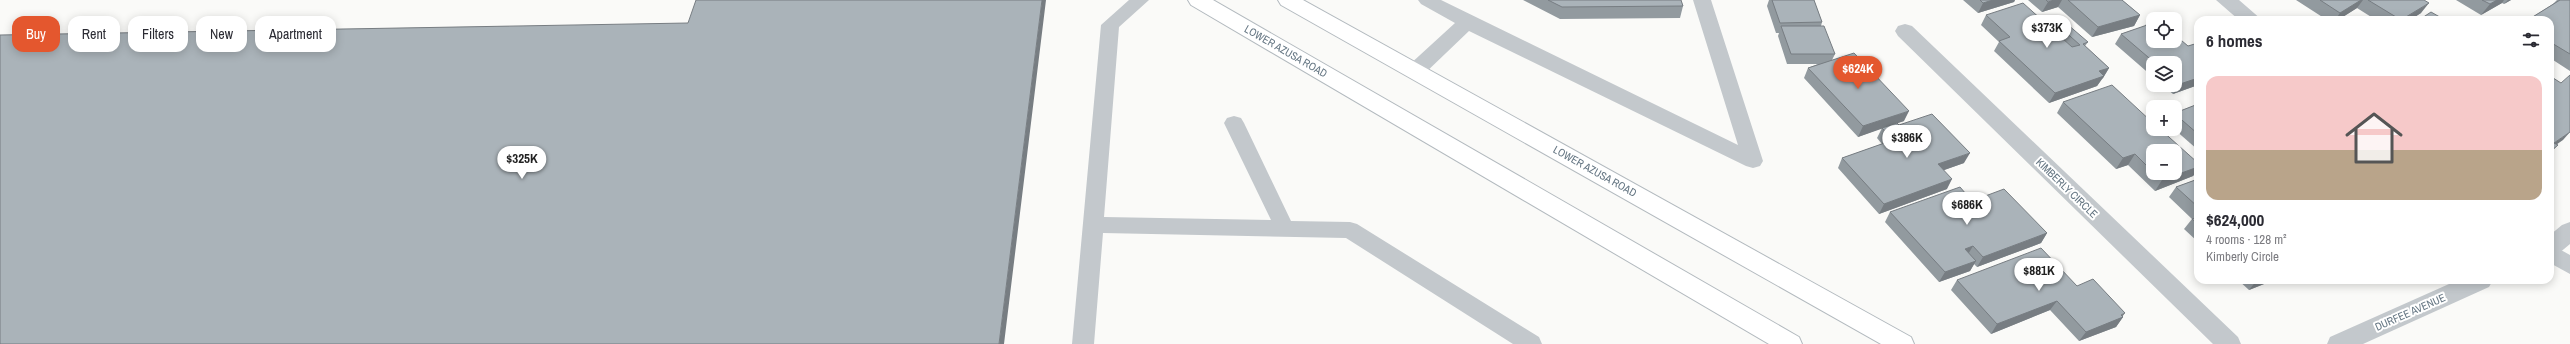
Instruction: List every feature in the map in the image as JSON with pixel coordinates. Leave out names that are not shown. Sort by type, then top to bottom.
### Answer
[{"type":"main road","name":"LOWER AZUSA ROAD","points":[[1198,0],[1790,344]]},
{"type":"main road","name":"LOWER AZUSA ROAD","points":[[1288,0],[1902,344]]},
{"type":"street","points":[[2226,0],[2247,16]]},
{"type":"street","name":"KIMBERLY CIRCLE","points":[[1905,32],[2229,344]]},
{"type":"street","points":[[2554,245],[2570,231]]},
{"type":"street","name":"DURFEE AVENUE","points":[[2339,344],[2472,284]]},
{"type":"lane","points":[[1083,344],[1110,25],[1140,0]]},
{"type":"lane","points":[[1427,0],[1467,22],[1752,161],[1702,0]]},
{"type":"lane","points":[[1414,71],[1467,22]]},
{"type":"lane","points":[[1234,123],[1285,229]]},
{"type":"lane","points":[[1093,225],[1350,230],[1531,344]]},
{"type":"lane","points":[[2554,255],[2570,266]]},
{"type":"building","points":[[696,0],[1042,0],[999,344],[0,344],[0,35],[12,35],[12,52],[60,52],[60,34],[68,34],[68,52],[120,52],[120,33],[128,33],[128,52],[188,52],[188,32],[196,32],[196,52],[247,52],[247,31],[255,31],[255,52],[336,52],[336,29],[688,23]]},
{"type":"building","points":[[1548,0],[1681,0],[1683,6],[1562,7]]},
{"type":"building","points":[[1772,0],[1814,0],[1822,22],[1780,23]]},
{"type":"building","points":[[1980,0],[1993,0],[1983,3]]},
{"type":"building","points":[[2068,0],[2122,0],[2140,15],[2098,27]]},
{"type":"building","points":[[2320,0],[2361,0],[2340,13]]},
{"type":"building","points":[[2368,0],[2424,0],[2429,3],[2408,16],[2394,16]]},
{"type":"building","points":[[2482,0],[2497,0],[2490,4]]},
{"type":"building","points":[[2560,0],[2570,0],[2570,54],[2554,44],[2554,16],[2534,16]]},
{"type":"building","points":[[2023,3],[2072,47],[2080,45],[2053,21],[2060,18],[2088,42],[2083,44],[2109,68],[2099,71],[2104,76],[2055,93],[1999,41],[2010,37],[1986,15]]},
{"type":"building","points":[[2431,12],[2438,16],[2425,16]]},
{"type":"building","points":[[2146,25],[2146,48],[2182,48],[2182,41],[2188,46],[2194,44],[2194,79],[2182,83],[2182,56],[2147,56],[2121,34]]},
{"type":"building","points":[[1781,26],[1824,26],[1835,54],[1791,54]]},
{"type":"building","points":[[1854,53],[1909,111],[1863,126],[1808,68]]},
{"type":"building","points":[[2570,75],[2570,132],[2554,143],[2554,79],[2561,83]]},
{"type":"building","points":[[2112,85],[2146,117],[2146,136],[2168,136],[2177,144],[2146,144],[2146,165],[2135,154],[2123,158],[2063,102]]},
{"type":"building","points":[[2194,106],[2194,131],[2182,120],[2182,110]]},
{"type":"building","points":[[1932,114],[1970,153],[1938,164],[1952,179],[1884,204],[1842,158],[1893,140],[1882,128],[1897,123],[1899,125]]},
{"type":"building","points":[[2554,143],[2558,145],[2554,148]]},
{"type":"building","points":[[2182,149],[2194,159],[2194,168],[2182,173]]},
{"type":"building","points":[[2194,180],[2194,203],[2176,187]]},
{"type":"building","points":[[1960,187],[1972,201],[2004,189],[2047,233],[1983,257],[1973,246],[1965,249],[1976,261],[1945,272],[1890,212]]},
{"type":"building","points":[[2041,248],[2077,286],[2093,279],[2125,313],[2121,315],[2123,317],[2086,332],[2057,301],[1997,324],[1957,280]]}]
